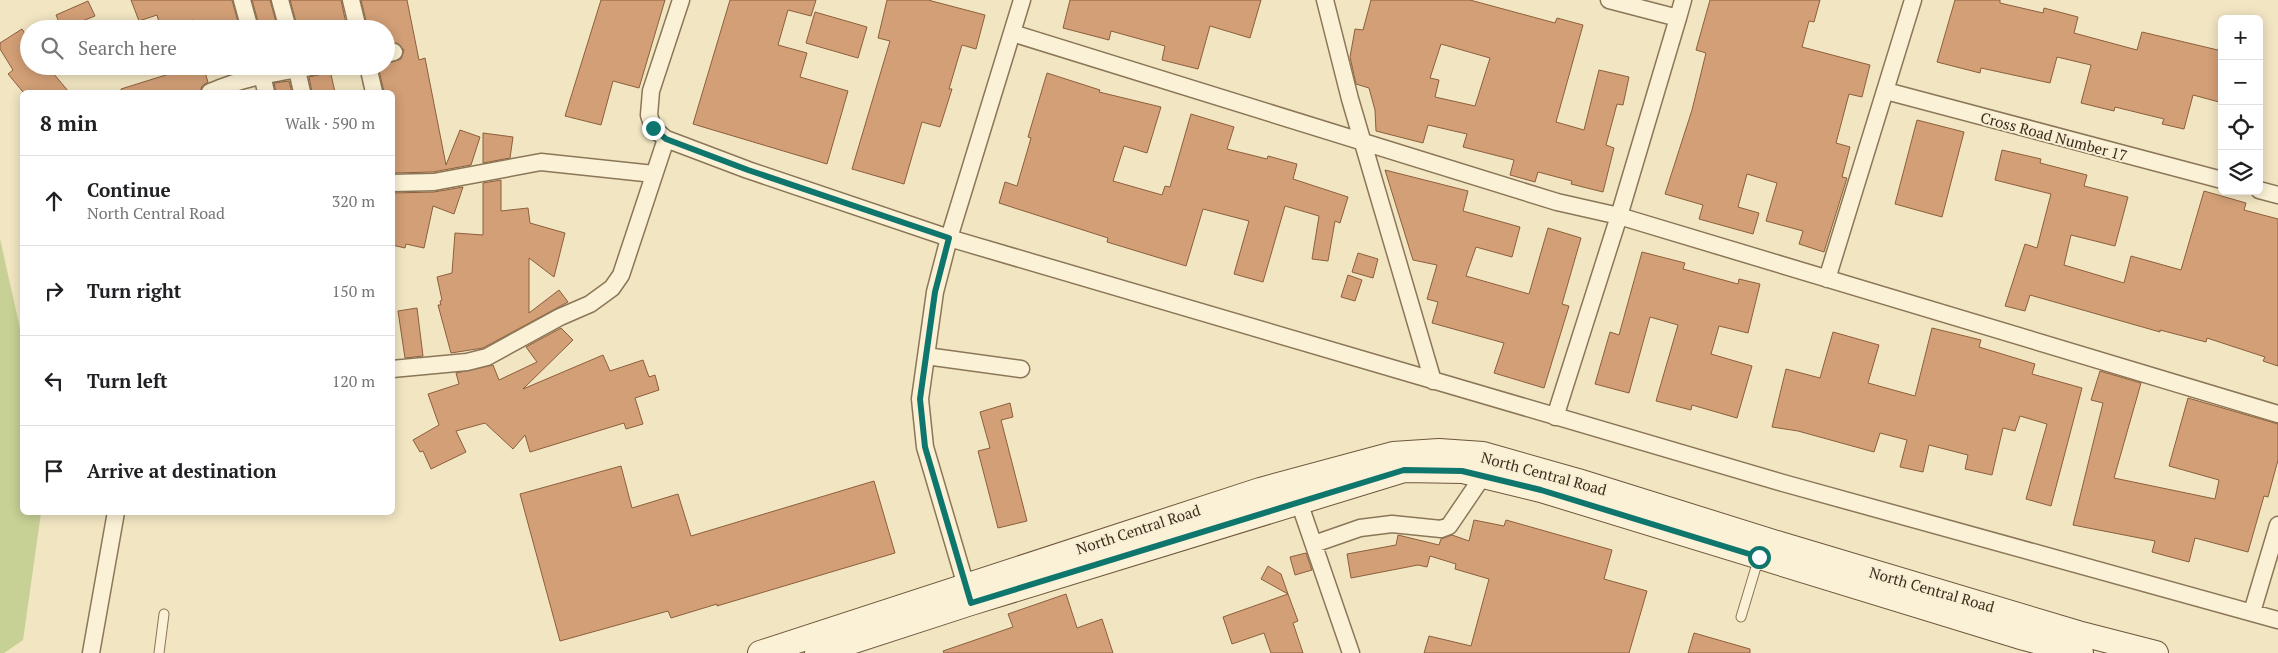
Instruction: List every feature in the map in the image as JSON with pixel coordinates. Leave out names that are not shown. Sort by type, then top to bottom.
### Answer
[{"type":"main road","name":"North Central Road","points":[[817,653],[864,637],[968,594],[1260,490],[1392,454],[1439,451],[1483,454],[1578,481],[1780,544],[2078,633],[2156,653]]},
{"type":"main road","name":"North Central Road","points":[[968,594],[1299,502],[1404,470],[1462,471],[1541,490],[2024,638],[2081,653]]},
{"type":"main road","name":"North Central Road","points":[[760,653],[864,637]]},
{"type":"street","points":[[242,0],[248,20]]},
{"type":"street","points":[[280,0],[286,20]]},
{"type":"street","points":[[351,0],[356,20]]},
{"type":"street","points":[[681,0],[651,91],[649,115],[653,128],[666,139],[748,170],[949,238],[1783,483],[2278,620]]},
{"type":"street","points":[[968,594],[925,447],[920,399],[935,292],[949,238],[1022,0]]},
{"type":"street","points":[[1325,0],[1350,99],[1433,381]]},
{"type":"street","points":[[1608,0],[1678,18]]},
{"type":"street","points":[[1555,417],[1619,216],[1683,0]]},
{"type":"street","points":[[1827,279],[1913,0]]},
{"type":"street","points":[[1012,32],[1557,202],[1619,216],[2278,414]]},
{"type":"street","points":[[215,90],[250,75]]},
{"type":"street","points":[[262,75],[266,90]]},
{"type":"street","points":[[298,75],[302,90]]},
{"type":"street","points":[[370,75],[374,90]]},
{"type":"street","name":"Cross Road Number 17","points":[[1886,91],[2218,179]]},
{"type":"street","points":[[395,369],[466,362],[487,357],[528,333],[605,295],[621,275],[666,139]]},
{"type":"street","points":[[395,182],[434,182],[541,162],[654,174]]},
{"type":"street","points":[[2263,191],[2278,195]]},
{"type":"street","points":[[926,356],[1021,369]]},
{"type":"street","points":[[1314,544],[1360,528],[1392,524],[1441,529],[1448,526],[1483,476]]},
{"type":"street","points":[[1299,502],[1350,653]]},
{"type":"street","points":[[91,653],[115,515]]},
{"type":"street","points":[[2252,612],[2278,525]]},
{"type":"lane","points":[[1740,617],[1759,557]]},
{"type":"lane","points":[[159,653],[164,614]]},
{"type":"green space","points":[[0,239],[20,328],[20,515],[41,515],[23,640],[4,653],[0,653]]},
{"type":"building","points":[[131,0],[232,0],[238,20],[158,20],[157,15],[139,20]]},
{"type":"building","points":[[252,0],[270,0],[276,20],[258,20]]},
{"type":"building","points":[[290,0],[341,0],[345,20],[296,20]]},
{"type":"building","points":[[361,0],[407,0],[419,60],[425,58],[446,165],[460,130],[480,137],[471,165],[433,172],[395,173],[395,90],[384,90],[380,75],[395,75],[395,61],[401,59],[404,50],[395,43],[395,20],[366,20]]},
{"type":"building","points":[[601,0],[665,0],[639,88],[613,81],[601,125],[565,116]]},
{"type":"building","points":[[730,0],[816,0],[811,16],[788,10],[778,45],[807,53],[800,77],[848,91],[827,164],[693,124]]},
{"type":"building","points":[[887,0],[928,0],[985,15],[976,49],[962,45],[949,89],[952,89],[940,127],[922,122],[904,184],[852,169],[890,41],[878,38]]},
{"type":"building","points":[[1070,0],[1261,0],[1250,38],[1210,26],[1198,69],[1162,60],[1165,46],[1111,31],[1109,40],[1063,28]]},
{"type":"building","points":[[1371,0],[1470,0],[1555,23],[1557,18],[1583,25],[1556,122],[1584,130],[1599,70],[1629,77],[1623,105],[1617,104],[1606,145],[1614,148],[1603,192],[1571,184],[1572,181],[1538,172],[1535,182],[1510,175],[1514,160],[1463,147],[1467,134],[1428,125],[1423,143],[1376,131],[1375,110],[1369,88],[1356,84],[1350,57],[1355,29],[1363,30]],"holes":[[[1441,44],[1490,58],[1475,106],[1435,97],[1439,80],[1430,78]]]},
{"type":"building","points":[[1710,0],[1820,0],[1814,22],[1809,21],[1802,47],[1870,65],[1862,97],[1849,94],[1836,143],[1850,147],[1842,177],[1847,178],[1824,252],[1799,244],[1803,231],[1766,221],[1777,183],[1747,174],[1738,207],[1759,213],[1753,234],[1699,219],[1703,205],[1665,194],[1692,110],[1706,53],[1696,50]]},
{"type":"building","points":[[1955,0],[2000,0],[2000,3],[2043,13],[2044,8],[2078,17],[2074,33],[2137,50],[2142,32],[2218,50],[2218,102],[2193,95],[2184,129],[2162,124],[2164,119],[2115,107],[2114,111],[2081,103],[2091,65],[2057,57],[2050,83],[1981,68],[1980,73],[1937,62]]},
{"type":"building","points":[[88,1],[95,16],[85,20],[58,20],[56,15]]},
{"type":"building","points":[[815,12],[867,27],[858,58],[806,43]]},
{"type":"building","points":[[20,30],[20,75],[55,75],[67,90],[21,90],[8,74],[13,70],[0,49],[0,43]]},
{"type":"building","points":[[1047,73],[1100,90],[1099,92],[1161,107],[1147,153],[1124,146],[1113,181],[1162,195],[1165,186],[1170,187],[1191,114],[1234,127],[1227,149],[1267,159],[1268,156],[1297,164],[1293,179],[1348,197],[1340,223],[1335,221],[1328,261],[1312,259],[1319,216],[1285,206],[1263,282],[1234,274],[1249,221],[1203,209],[1186,266],[1107,242],[1108,238],[999,203],[1005,182],[1017,186],[1031,138],[1028,137]]},
{"type":"building","points":[[166,75],[206,75],[208,82],[202,86],[201,90],[121,89]]},
{"type":"building","points":[[331,75],[335,90],[312,90],[309,77]]},
{"type":"building","points":[[289,81],[291,90],[276,90],[274,83]]},
{"type":"building","points":[[1917,120],[1964,132],[1942,217],[1895,204]]},
{"type":"building","points":[[483,133],[513,137],[510,158],[483,163]]},
{"type":"building","points":[[2002,150],[2041,159],[2040,163],[2087,175],[2084,186],[2128,197],[2115,246],[2071,235],[2064,265],[2124,283],[2131,256],[2181,270],[2204,191],[2246,203],[2244,210],[2278,219],[2278,366],[2263,361],[2265,357],[2207,338],[2206,342],[2160,330],[2160,332],[2030,295],[2025,311],[2005,306],[2025,244],[2037,248],[2051,194],[1995,180]]},
{"type":"building","points":[[1385,170],[1468,191],[1463,211],[1520,227],[1512,257],[1476,247],[1466,276],[1529,294],[1548,228],[1581,238],[1562,304],[1569,306],[1544,388],[1494,373],[1504,343],[1432,323],[1438,302],[1427,299],[1437,265],[1413,260]]},
{"type":"building","points":[[501,180],[501,211],[528,208],[530,223],[565,233],[554,277],[529,258],[529,313],[559,290],[568,302],[483,348],[451,353],[438,305],[441,305],[440,301],[442,300],[437,277],[452,273],[455,233],[483,235],[483,183]]},
{"type":"building","points":[[463,187],[454,214],[433,206],[424,248],[406,244],[405,248],[395,246],[395,193],[434,192]]},
{"type":"building","points":[[1642,252],[1685,263],[1683,269],[1738,284],[1739,279],[1760,284],[1748,333],[1719,326],[1711,354],[1752,366],[1737,418],[1692,405],[1691,410],[1656,401],[1678,325],[1650,317],[1629,393],[1595,384],[1610,332],[1619,335]]},
{"type":"building","points":[[1358,253],[1378,259],[1373,278],[1352,272]]},
{"type":"building","points":[[1348,275],[1362,280],[1355,301],[1341,297]]},
{"type":"building","points":[[417,308],[423,356],[405,358],[398,311]]},
{"type":"building","points":[[561,328],[573,340],[523,389],[603,355],[610,371],[643,360],[649,377],[655,375],[659,390],[635,398],[643,424],[626,429],[624,423],[530,452],[525,435],[513,449],[485,423],[456,431],[466,452],[431,469],[423,451],[420,452],[413,440],[439,425],[428,394],[459,384],[456,373],[493,365],[499,380],[537,362],[526,347]]},
{"type":"building","points":[[1932,328],[1981,340],[1979,347],[2035,364],[2032,374],[2082,388],[2051,506],[2026,499],[2047,424],[2020,416],[2015,431],[2003,428],[1992,475],[1965,469],[1968,455],[1929,445],[1923,472],[1900,467],[1907,440],[1880,433],[1874,452],[1798,431],[1772,427],[1786,369],[1820,378],[1833,332],[1879,345],[1868,383],[1915,396]]},
{"type":"building","points":[[2100,371],[2141,383],[2114,478],[2215,499],[2219,480],[2169,466],[2188,398],[2278,424],[2278,460],[2268,497],[2264,496],[2248,552],[2195,538],[2189,562],[2152,552],[2155,541],[2073,525],[2103,403],[2091,400]]},
{"type":"building","points":[[1010,403],[1013,417],[1001,420],[1027,521],[998,528],[978,451],[990,448],[980,412]]},
{"type":"building","points":[[621,466],[632,508],[678,494],[691,536],[874,481],[895,553],[717,606],[717,604],[671,618],[668,611],[560,641],[520,494]]},
{"type":"building","points":[[1474,520],[1504,526],[1506,520],[1612,550],[1604,579],[1647,591],[1629,653],[1424,653],[1429,636],[1471,646],[1489,579],[1455,569],[1456,564],[1430,556],[1427,567],[1418,565],[1351,578],[1347,554],[1396,545],[1398,535],[1439,545],[1441,539],[1452,535],[1469,541]]},
{"type":"building","points":[[1306,553],[1312,570],[1295,575],[1290,557]]},
{"type":"building","points":[[1268,566],[1281,574],[1288,594],[1261,579]]},
{"type":"building","points":[[1066,594],[1077,628],[1102,619],[1113,653],[944,653],[943,651],[1013,627],[1008,614]]},
{"type":"building","points":[[1288,594],[1298,621],[1293,623],[1303,653],[1271,653],[1264,633],[1232,644],[1223,617]]},
{"type":"building","points":[[1694,633],[1750,649],[1750,653],[1688,653]]},
{"type":"route","points":[[653,128],[666,139],[748,170],[949,238],[935,292],[920,399],[925,447],[971,603],[1404,470],[1462,471],[1541,490],[1759,557]]}]
